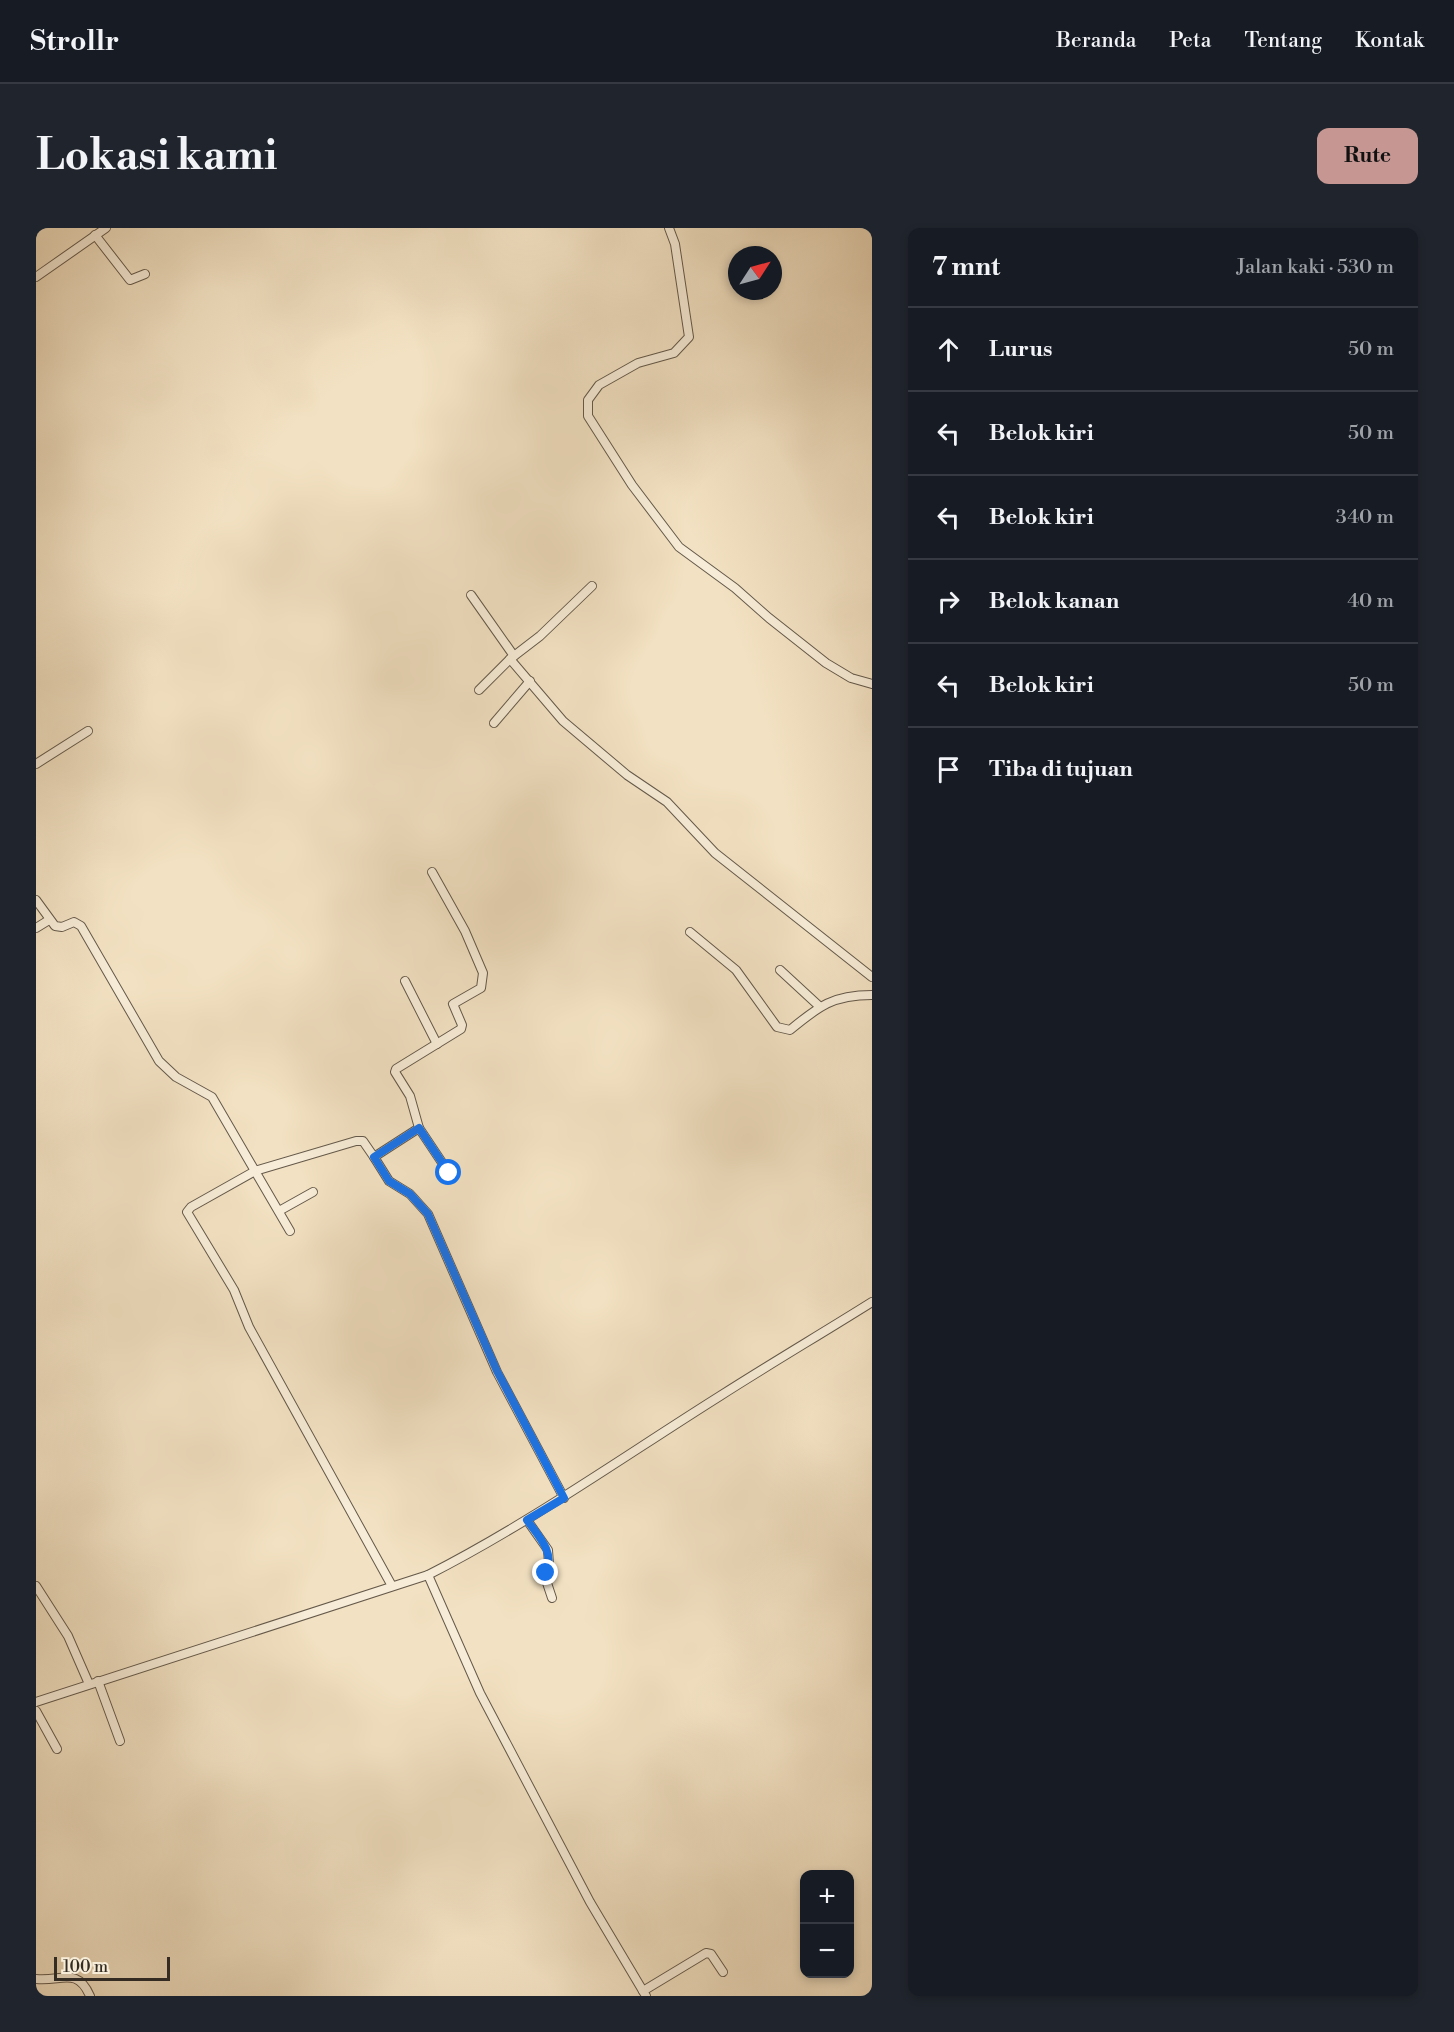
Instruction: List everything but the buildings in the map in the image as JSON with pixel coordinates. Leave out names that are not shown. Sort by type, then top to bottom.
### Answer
[{"type":"street","points":[[36,278],[106,228]]},
{"type":"street","points":[[669,228],[675,244],[688,336],[674,353],[638,363],[599,385],[588,400],[588,416],[632,485],[679,547],[735,588],[826,663],[851,678],[872,684]]},
{"type":"street","points":[[95,235],[130,280],[145,274]]},
{"type":"street","points":[[479,690],[512,657],[540,636],[592,585]]},
{"type":"street","points":[[471,595],[512,657],[564,721],[627,775],[666,802],[715,853],[872,977]]},
{"type":"street","points":[[494,723],[530,681]]},
{"type":"street","points":[[36,764],[88,731]]},
{"type":"street","points":[[432,872],[465,931],[483,973],[481,990],[453,1004],[462,1025],[461,1029],[399,1066],[396,1072],[410,1096],[419,1128],[449,1173]]},
{"type":"street","points":[[36,900],[49,920],[58,927],[74,922],[81,926],[159,1061],[176,1077],[212,1097],[290,1231]]},
{"type":"street","points":[[36,928],[49,920]]},
{"type":"street","points":[[690,932],[736,970],[777,1028],[790,1030],[819,1006],[848,995],[872,995]]},
{"type":"street","points":[[780,970],[819,1006]]},
{"type":"street","points":[[405,981],[437,1044]]},
{"type":"street","points":[[374,1157],[419,1128]]},
{"type":"street","points":[[392,1586],[249,1328],[234,1290],[187,1212],[191,1207],[255,1172],[356,1141],[363,1141],[389,1181],[410,1194],[428,1214],[497,1371],[564,1498]]},
{"type":"street","points":[[279,1212],[313,1192]]},
{"type":"street","points":[[36,1702],[428,1575],[477,1551],[564,1498],[720,1396],[872,1302]]},
{"type":"street","points":[[527,1520],[548,1550],[549,1564],[545,1577],[552,1598]]},
{"type":"street","points":[[428,1575],[480,1693],[605,1929],[645,1994],[706,1953],[711,1954],[723,1972]]},
{"type":"street","points":[[36,1586],[68,1636],[120,1741]]},
{"type":"street","points":[[36,1711],[57,1749]]},
{"type":"street","points":[[36,1979],[74,1978],[85,1985],[90,1996]]},
{"type":"route","points":[[449,1173],[419,1128],[374,1157],[389,1181],[410,1194],[428,1214],[497,1371],[564,1498],[527,1520],[548,1550],[550,1558],[546,1573]]}]
